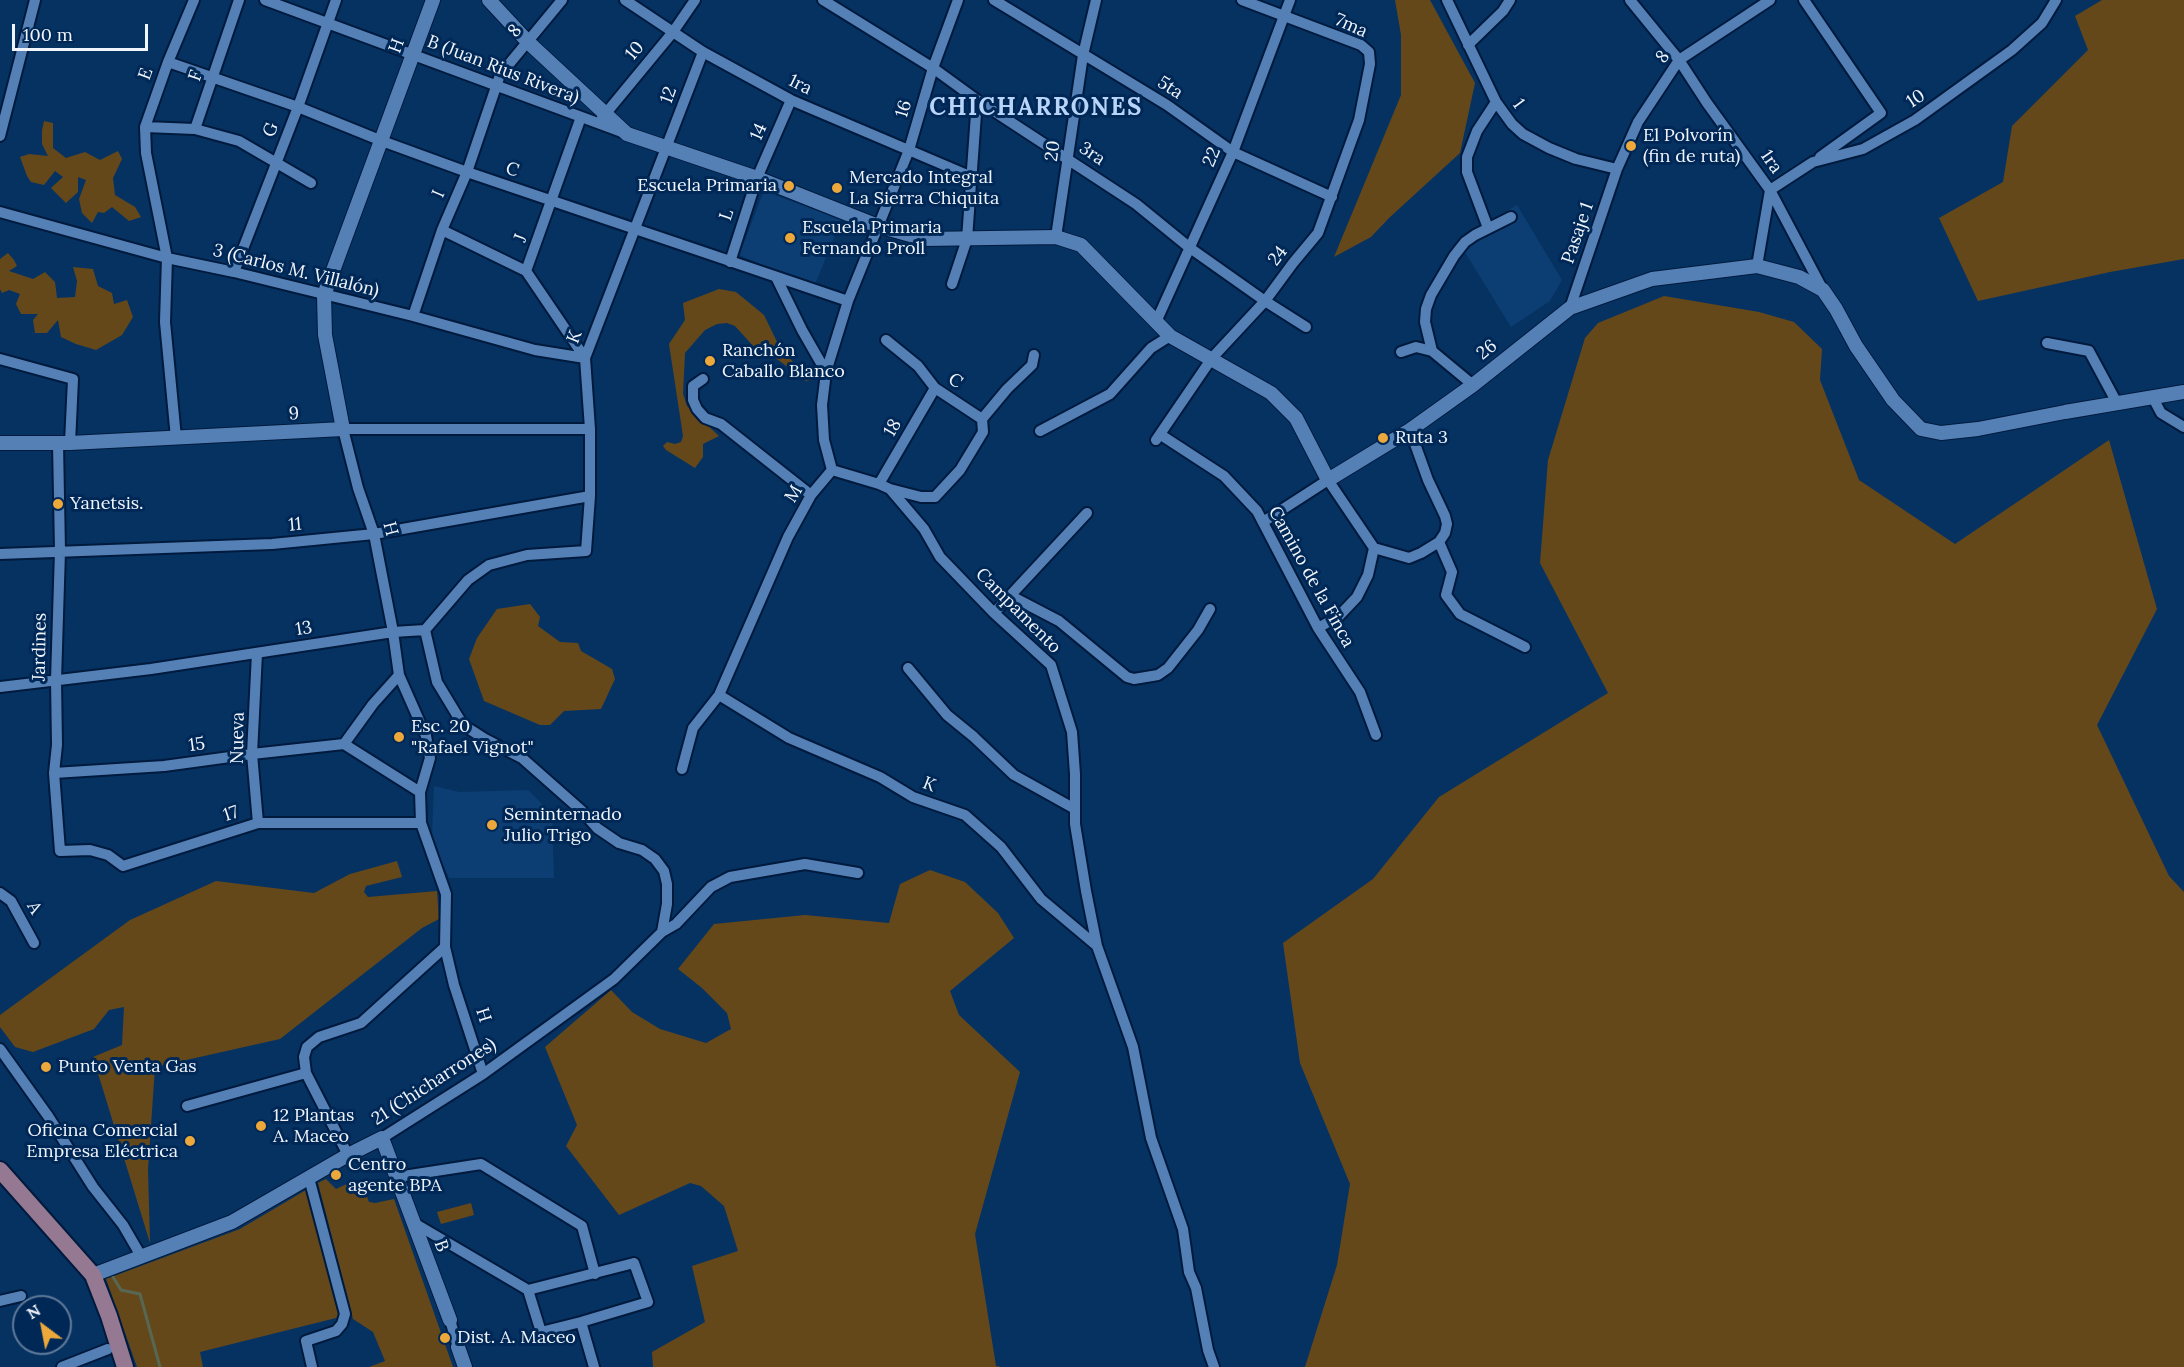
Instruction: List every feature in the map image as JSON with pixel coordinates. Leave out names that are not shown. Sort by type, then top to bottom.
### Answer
[{"type":"main road","points":[[0,1170],[93,1275],[125,1367]]},
{"type":"street","points":[[0,136],[34,0]]},
{"type":"street","name":"E","points":[[145,127],[168,62],[194,0]]},
{"type":"street","name":"F","points":[[195,129],[239,0]]},
{"type":"street","name":"B (Juan Rius Rivera)","points":[[265,0],[581,117],[602,118]]},
{"type":"street","name":"G","points":[[234,272],[298,107],[336,0]]},
{"type":"street","name":"H","points":[[433,0],[324,295],[325,335],[343,429],[358,488],[374,534],[399,675],[426,736],[430,758],[420,792],[421,823],[446,894],[445,947],[454,985],[483,1074]]},
{"type":"street","points":[[489,0],[602,118],[627,134],[757,178],[878,226],[926,239],[1056,237],[1081,245],[1170,336],[1271,393],[1296,418],[1328,480],[1374,548],[1409,558],[1439,542],[1445,533],[1446,516],[1428,480],[1410,430]]},
{"type":"street","name":"8","points":[[497,85],[500,75],[562,0]]},
{"type":"street","name":"1ra","points":[[625,0],[703,52],[791,100],[972,177]]},
{"type":"street","name":"10","points":[[602,118],[673,32],[695,0]]},
{"type":"street","name":"3ra","points":[[823,0],[933,68],[1136,204],[1190,248],[1306,327]]},
{"type":"street","name":"16","points":[[878,226],[909,150],[933,68],[958,0]]},
{"type":"street","name":"5ta","points":[[994,0],[1167,105],[1233,152],[1332,197]]},
{"type":"street","name":"20","points":[[1056,237],[1083,54],[1096,0]]},
{"type":"street","name":"7ma","points":[[1242,0],[1361,45],[1369,52],[1370,63]]},
{"type":"street","name":"22","points":[[1156,322],[1233,152],[1290,0]]},
{"type":"street","name":"1","points":[[1447,0],[1496,102],[1512,124],[1534,141],[1576,159],[1617,169]]},
{"type":"street","points":[[1468,45],[1510,0]]},
{"type":"street","points":[[1630,0],[1679,60]]},
{"type":"street","name":"8","points":[[1617,169],[1638,122],[1679,60],[1770,0]]},
{"type":"street","points":[[1804,0],[1881,113],[1813,162]]},
{"type":"street","name":"10","points":[[1770,189],[1813,162],[1863,149],[1915,120],[2012,50],[2042,23],[2056,0]]},
{"type":"street","name":"12","points":[[667,148],[703,52]]},
{"type":"street","name":"1ra","points":[[1679,60],[1707,103],[1770,189],[1823,290]]},
{"type":"street","name":"C","points":[[168,62],[298,107],[381,141],[467,172],[777,279],[848,301]]},
{"type":"street","name":"24","points":[[1159,438],[1212,358],[1265,301],[1318,233],[1359,120],[1370,63]]},
{"type":"street","points":[[0,77],[13,81]]},
{"type":"street","name":"I","points":[[413,316],[442,230],[467,172],[497,85]]},
{"type":"street","points":[[952,284],[967,238],[977,99]]},
{"type":"street","name":"14","points":[[757,178],[791,100]]},
{"type":"street","points":[[1488,228],[1467,172],[1467,157],[1477,131],[1496,102]]},
{"type":"street","name":"J","points":[[581,117],[526,271],[585,358]]},
{"type":"street","points":[[176,438],[165,322],[167,258],[146,153],[145,127],[195,129],[239,141],[311,183]]},
{"type":"street","name":"K","points":[[425,630],[468,580],[489,565],[527,555],[586,551],[590,496],[590,429],[585,358],[667,148]]},
{"type":"street","name":"Pasaje 1","points":[[1570,308],[1617,169]]},
{"type":"street","name":"L","points":[[730,262],[757,178]]},
{"type":"street","points":[[1770,189],[1757,266],[1799,277],[1823,290],[1856,346],[1893,400],[1921,429],[1941,433],[1978,429],[2184,392]]},
{"type":"street","name":"3 (Carlos M. Villalón)","points":[[0,213],[167,258],[413,316],[535,350],[585,358]]},
{"type":"street","points":[[1432,351],[1425,322],[1426,309],[1431,295],[1465,242],[1511,217]]},
{"type":"street","points":[[832,470],[824,440],[822,405],[826,372],[848,301],[878,226]]},
{"type":"street","points":[[442,230],[526,271]]},
{"type":"street","name":"26","points":[[1263,522],[1410,430],[1473,385],[1570,308],[1652,279],[1757,266]]},
{"type":"street","points":[[777,279],[826,372]]},
{"type":"street","points":[[1040,431],[1110,394],[1150,348],[1170,336]]},
{"type":"street","name":"C","points":[[886,340],[918,366],[935,388],[982,419]]},
{"type":"street","points":[[2047,343],[2089,351],[2117,403]]},
{"type":"street","points":[[1401,352],[1416,347],[1432,351],[1473,385]]},
{"type":"street","points":[[890,489],[935,497],[960,470],[983,432],[982,419],[1007,389],[1032,365],[1034,355]]},
{"type":"street","name":"Jardines","points":[[0,359],[73,379],[64,443],[56,680],[57,745],[54,773],[60,851]]},
{"type":"street","points":[[703,379],[693,386],[693,400],[705,418],[721,424],[811,495]]},
{"type":"street","name":"18","points":[[879,484],[935,388]]},
{"type":"street","points":[[2153,398],[2161,413],[2184,427]]},
{"type":"street","name":"9","points":[[0,443],[64,443],[343,429],[590,429]]},
{"type":"street","name":"Camino de la Finca","points":[[1159,438],[1224,476],[1257,511],[1318,628],[1360,692],[1376,735]]},
{"type":"street","name":"Campamento","points":[[832,470],[890,489],[924,529],[940,557],[994,614],[1051,665],[1072,732],[1075,809],[1086,891],[1097,946],[1133,1047],[1151,1138],[1183,1230],[1189,1272],[1196,1288],[1208,1350],[1214,1367]]},
{"type":"street","name":"M","points":[[682,769],[693,728],[718,695],[788,537],[811,495],[832,470]]},
{"type":"street","name":"11","points":[[0,554],[272,544],[374,534],[590,496]]},
{"type":"street","points":[[994,614],[1087,513]]},
{"type":"street","points":[[1439,542],[1452,572],[1446,595],[1460,614],[1525,647]]},
{"type":"street","points":[[1318,628],[1339,616],[1357,597],[1368,575],[1374,548]]},
{"type":"street","points":[[1011,596],[1059,621],[1127,677],[1134,679],[1158,675],[1168,668],[1198,630],[1210,609]]},
{"type":"street","points":[[425,630],[438,682],[463,725],[522,758],[582,811],[597,828],[620,843],[642,850],[655,859],[664,871],[667,884],[667,904],[662,932]]},
{"type":"street","name":"13","points":[[0,687],[151,669],[393,632],[425,630]]},
{"type":"street","name":"Nueva","points":[[257,653],[252,754],[258,823]]},
{"type":"street","points":[[908,668],[947,715],[1014,775],[1075,809]]},
{"type":"street","points":[[399,675],[373,704],[345,744],[420,792]]},
{"type":"street","name":"K","points":[[718,695],[789,738],[880,777],[913,797],[964,815],[1001,847],[1041,899],[1097,946]]},
{"type":"street","name":"15","points":[[54,773],[164,766],[345,744]]},
{"type":"street","name":"17","points":[[60,851],[90,850],[108,855],[123,866],[258,823],[421,823]]},
{"type":"street","name":"21 (Chicharrones)","points":[[93,1275],[232,1222],[382,1138],[483,1074],[614,979],[662,932],[676,924],[711,888],[730,877],[806,864],[858,873]]},
{"type":"street","name":"A","points":[[0,893],[11,901],[34,943]]},
{"type":"street","points":[[348,1155],[306,1073],[304,1057],[307,1047],[319,1037],[361,1023],[445,947]]},
{"type":"street","points":[[0,1049],[48,1116],[93,1187],[123,1225],[141,1256]]},
{"type":"street","points":[[187,1106],[306,1073]]},
{"type":"street","name":"B","points":[[382,1138],[450,1320],[465,1367]]},
{"type":"street","points":[[397,1177],[481,1164],[582,1226],[595,1274]]},
{"type":"street","points":[[309,1178],[345,1314],[342,1324],[336,1331],[306,1341],[312,1367]]},
{"type":"street","points":[[414,1223],[528,1290],[541,1332],[648,1302],[634,1263],[528,1290]]},
{"type":"street","points":[[581,1322],[594,1367]]},
{"type":"street","points":[[62,1367],[108,1349]]},
{"type":"shaded area","points":[[1395,0],[1430,0],[1475,83],[1460,153],[1371,237],[1334,257],[1401,95],[1401,35]]},
{"type":"shaded area","points":[[2102,0],[2184,0],[2184,259],[2110,272],[1978,301],[1939,218],[2003,182],[2012,126],[2088,50],[2075,16]]},
{"type":"shaded area","points":[[44,121],[53,123],[53,148],[66,158],[85,152],[100,160],[118,151],[122,159],[113,178],[115,195],[135,207],[141,217],[129,221],[112,207],[104,213],[98,212],[92,223],[82,213],[79,199],[86,180],[78,177],[78,192],[66,203],[51,188],[63,177],[55,171],[44,185],[31,182],[20,157],[29,154],[48,156],[42,144]]},
{"type":"shaded area","name":"Escuela Primaria Fernando Proll","points":[[764,191],[841,220],[814,287],[739,255]]},
{"type":"shaded area","points":[[1517,205],[1562,280],[1550,301],[1511,327],[1458,241]]},
{"type":"shaded area","points":[[8,253],[17,266],[9,271],[33,279],[45,272],[55,282],[57,298],[75,297],[77,281],[73,267],[93,269],[98,286],[112,293],[114,304],[127,300],[133,317],[122,335],[96,350],[61,337],[58,320],[47,333],[35,333],[33,320],[38,314],[21,314],[16,304],[20,294],[9,290],[2,293],[0,289],[0,259]]},
{"type":"shaded area","points":[[719,289],[736,292],[764,315],[780,348],[810,380],[806,381],[769,353],[754,347],[735,326],[727,323],[717,324],[705,330],[685,353],[683,394],[687,406],[719,436],[703,444],[703,457],[695,468],[663,446],[667,442],[675,444],[681,442],[683,436],[669,344],[685,320],[683,303]]},
{"type":"shaded area","points":[[1664,296],[1759,312],[1794,322],[1822,349],[1820,380],[1859,480],[1955,544],[2109,440],[2157,609],[2097,725],[2169,876],[2184,892],[2184,1367],[1305,1367],[1337,1265],[1350,1184],[1300,1063],[1283,943],[1373,879],[1439,797],[1608,693],[1540,563],[1548,460],[1585,338],[1598,323]]},
{"type":"shaded area","points":[[530,604],[540,617],[538,626],[560,642],[578,643],[581,651],[612,669],[615,679],[601,709],[564,711],[550,725],[540,725],[484,701],[469,659],[477,638],[497,609]]},
{"type":"shaded area","name":"Seminternado Julio Trigo","points":[[434,786],[459,792],[528,790],[552,814],[554,878],[449,878],[432,836]]},
{"type":"shaded area","points":[[397,861],[402,877],[366,886],[364,892],[368,897],[437,891],[439,919],[422,928],[280,1039],[155,1067],[148,1169],[150,1243],[93,1057],[122,1045],[124,1007],[109,1010],[94,1029],[33,1052],[15,1047],[0,1027],[0,1015],[130,920],[216,881],[314,893],[350,874]]},
{"type":"shaded area","points":[[930,870],[965,882],[998,913],[1014,938],[950,991],[959,1015],[1020,1072],[975,1234],[996,1366],[1001,1367],[653,1367],[652,1352],[705,1322],[692,1266],[738,1251],[724,1206],[701,1186],[690,1183],[619,1215],[566,1146],[577,1125],[545,1047],[611,990],[632,1012],[660,1029],[706,1043],[731,1029],[727,1013],[702,988],[678,969],[714,924],[805,915],[889,923],[900,884]]},
{"type":"shaded area","points":[[326,1179],[336,1189],[351,1182],[362,1183],[369,1202],[394,1199],[453,1367],[369,1367],[385,1361],[373,1332],[353,1319],[318,1183]]},
{"type":"shaded area","points":[[306,1190],[340,1317],[200,1352],[203,1367],[137,1367],[106,1279],[240,1229]]},
{"type":"shaded area","points":[[471,1203],[474,1215],[441,1224],[437,1212]]},
{"type":"waterway","points":[[113,1277],[121,1290],[140,1294],[160,1367]]},
{"type":"place","name":"El Polvorín (fin de ruta)","points":[[1631,146]]},
{"type":"place","name":"Escuela Primaria","points":[[789,186]]},
{"type":"place","name":"Mercado Integral La Sierra Chiquita","points":[[837,188]]},
{"type":"place","name":"Escuela Primaria Fernando Proll","points":[[790,238]]},
{"type":"place","name":"Ranchón Caballo Blanco","points":[[710,361]]},
{"type":"place","name":"Ruta 3","points":[[1383,438]]},
{"type":"place","name":"Yanetsis.","points":[[58,504]]},
{"type":"place","name":"Esc. 20 \"Rafael Vignot\"","points":[[399,737]]},
{"type":"place","name":"Seminternado Julio Trigo","points":[[492,825]]},
{"type":"place","name":"Punto Venta Gas","points":[[46,1067]]},
{"type":"place","name":"12 Plantas A. Maceo","points":[[261,1126]]},
{"type":"place","name":"Oficina Comercial Empresa Eléctrica","points":[[190,1141]]},
{"type":"place","name":"Centro agente BPA","points":[[336,1175]]},
{"type":"place","name":"Dist. A. Maceo","points":[[445,1338]]},
{"type":"district","name":"CHICHARRONES","points":[[1036,108]]}]
